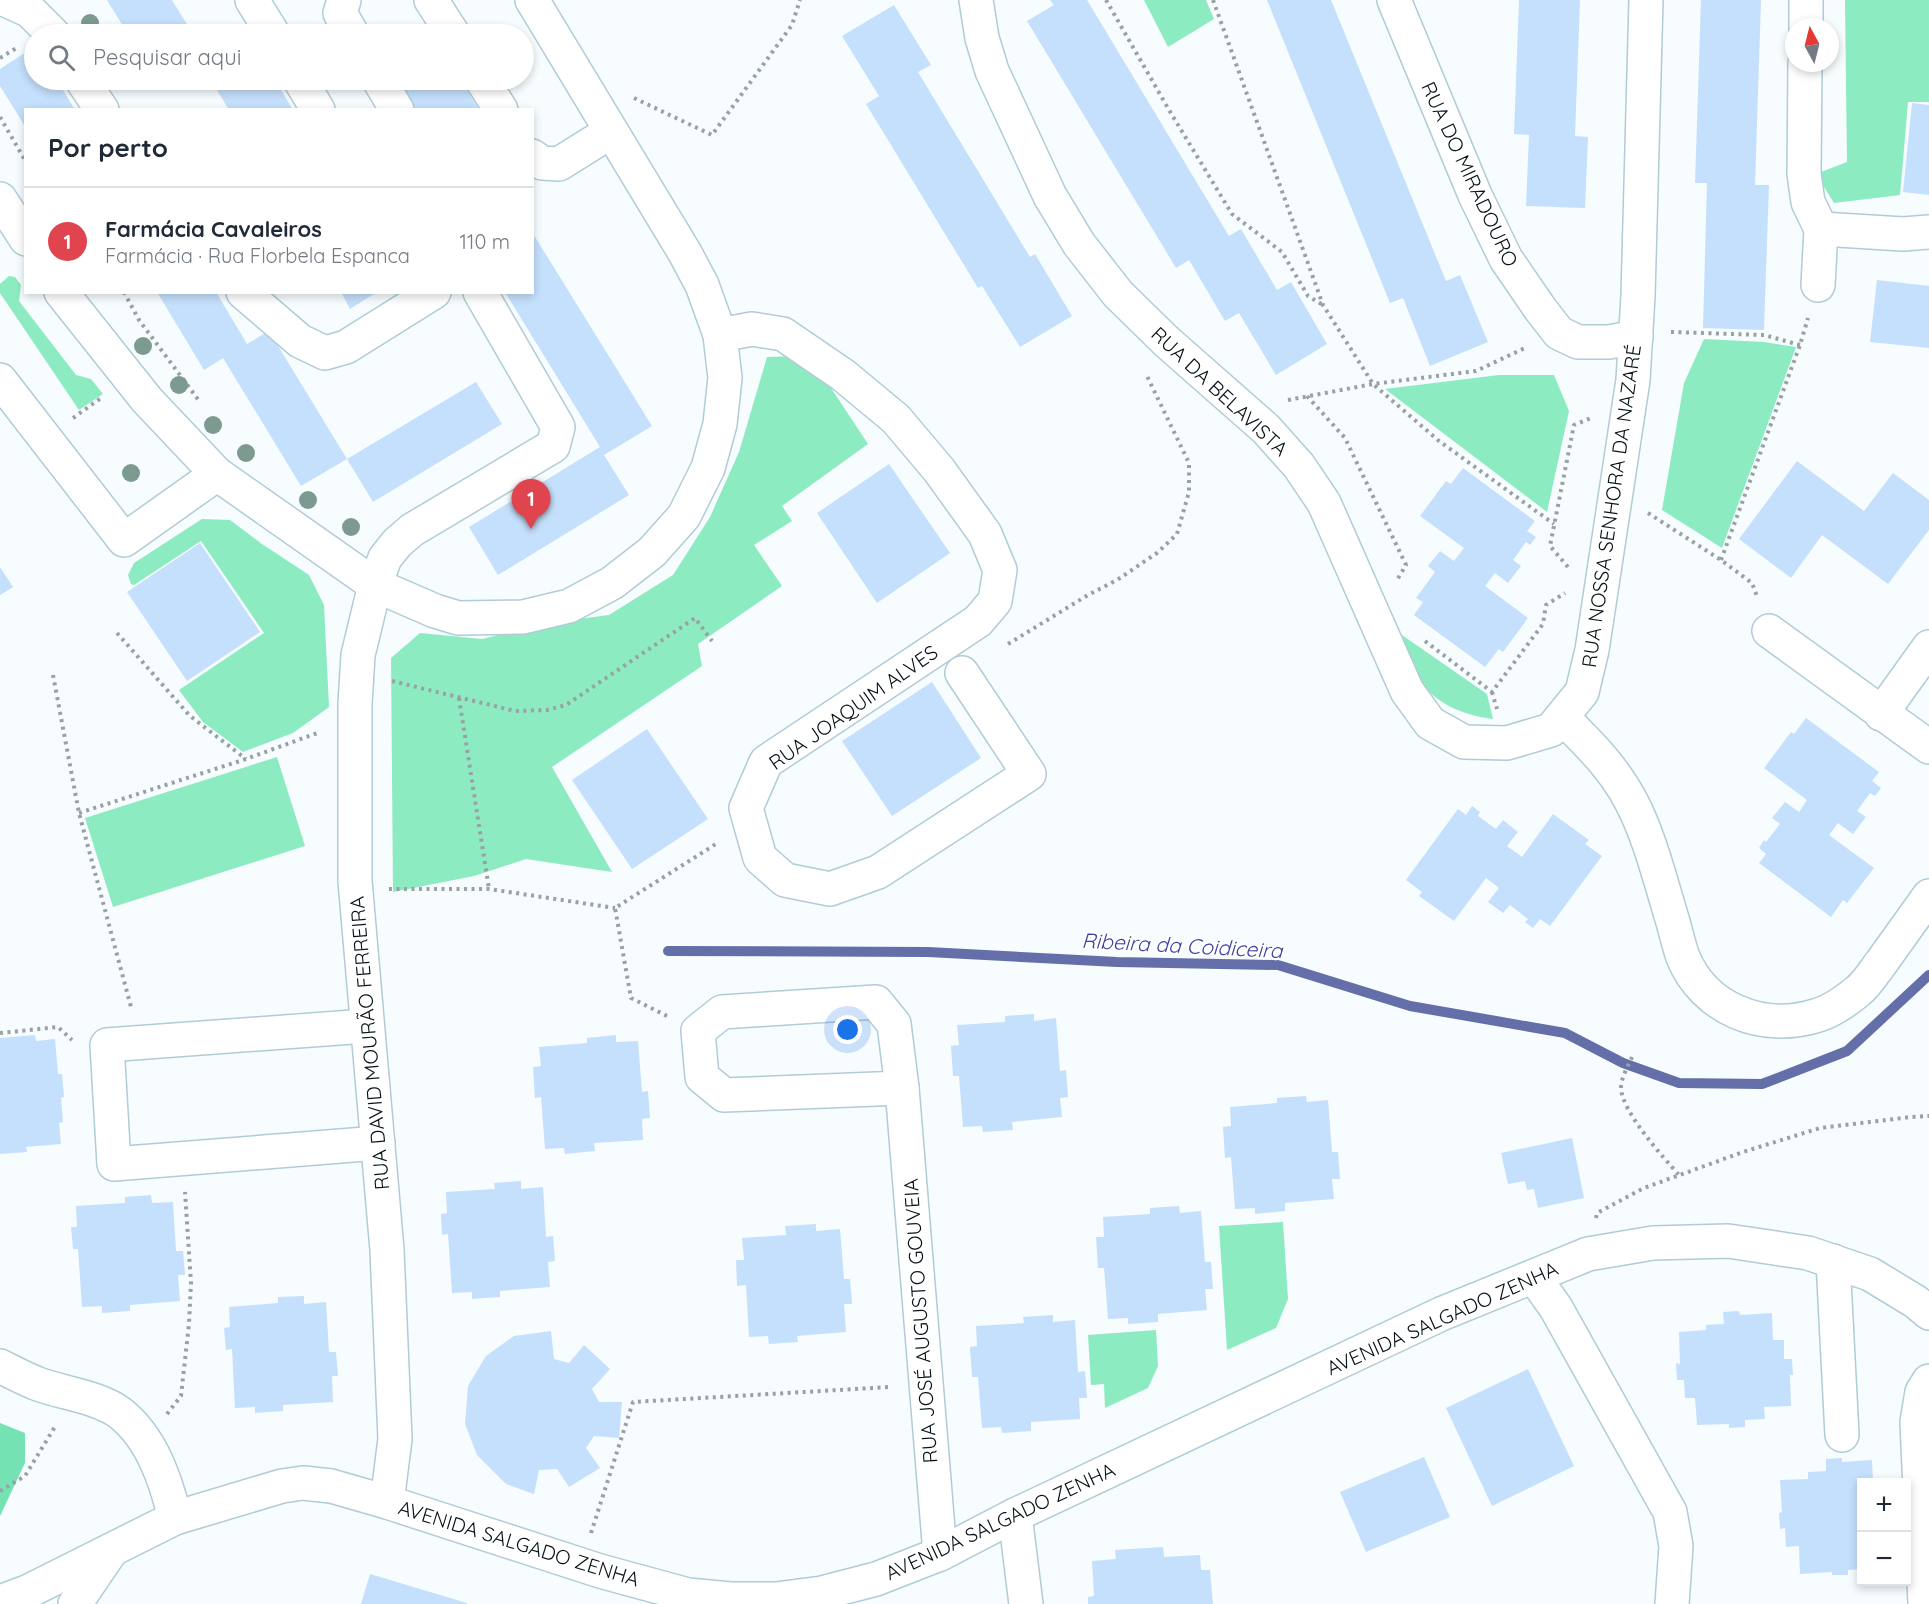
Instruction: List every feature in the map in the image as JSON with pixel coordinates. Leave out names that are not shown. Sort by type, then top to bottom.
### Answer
[{"type":"street","points":[[6,0],[30,11],[43,24]]},
{"type":"street","points":[[252,0],[267,24]]},
{"type":"street","points":[[344,0],[340,13],[346,24]]},
{"type":"street","points":[[431,0],[447,24]]},
{"type":"street","points":[[63,294],[129,379],[175,432],[217,474],[375,585],[435,611],[458,618],[523,617],[569,606],[612,583],[652,552],[684,516],[708,468],[720,424],[725,378],[720,335],[702,285],[685,253],[532,0]]},
{"type":"street","name":"RUA DA BELAVISTA","points":[[976,0],[982,38],[992,71],[1050,196],[1079,244],[1118,294],[1166,341],[1266,429],[1299,466],[1324,503],[1407,691],[1430,723],[1464,742],[1507,743],[1551,730],[1562,717]]},
{"type":"street","name":"RUA DO MIRADOURO","points":[[1394,0],[1475,195],[1501,248],[1541,310],[1559,333]]},
{"type":"street","name":"RUA NOSSA SENHORA DA NAZARÉ","points":[[1562,717],[1582,692],[1592,650],[1629,406],[1636,337],[1646,0]]},
{"type":"street","points":[[1806,0],[1806,18]]},
{"type":"street","points":[[1805,72],[1804,174],[1808,202],[1821,229],[1818,285]]},
{"type":"street","points":[[89,90],[101,108]]},
{"type":"street","points":[[306,90],[317,108]]},
{"type":"street","points":[[385,90],[395,108]]},
{"type":"street","points":[[488,90],[500,108]]},
{"type":"street","points":[[534,157],[542,163],[558,164],[610,132]]},
{"type":"street","points":[[0,202],[24,236]]},
{"type":"street","points":[[1821,229],[1903,234],[1929,232]]},
{"type":"street","points":[[245,294],[300,341],[325,353],[346,347],[432,294]]},
{"type":"street","name":"RUA DAVID MOURÃO FERREIRA","points":[[387,1502],[395,1439],[387,1250],[355,881],[355,704],[358,655],[375,585],[385,558],[397,543],[412,530],[553,446],[558,428],[481,294]]},
{"type":"street","name":"RUA JOAQUIM ALVES","points":[[720,335],[752,329],[783,334],[843,375],[896,419],[939,470],[985,534],[1000,570],[994,601],[978,621],[881,672],[766,762],[746,808],[759,858],[784,880],[830,889],[878,872],[1029,774],[962,673]]},
{"type":"street","points":[[1559,333],[1578,342],[1609,342],[1636,337]]},
{"type":"street","points":[[0,380],[124,540],[217,474]]},
{"type":"street","points":[[1769,631],[1929,747]]},
{"type":"street","points":[[1881,714],[1929,647]]},
{"type":"street","points":[[1562,717],[1606,761],[1632,802],[1651,851],[1683,958],[1695,978],[1709,995],[1746,1017],[1767,1022],[1815,1016],[1836,1007],[1861,990],[1929,896]]},
{"type":"street","name":"RUA JOSÉ AUGUSTO GOUVEIA","points":[[698,1031],[722,1012],[876,1002],[894,1024],[902,1088],[940,1554]]},
{"type":"street","points":[[366,1026],[107,1045],[114,1164],[378,1143]]},
{"type":"street","points":[[698,1031],[702,1077],[724,1095],[902,1088]]},
{"type":"street","name":"AVENIDA SALGADO ZENHA","points":[[0,1602],[27,1592],[175,1518],[282,1486],[303,1483],[331,1486],[387,1502],[600,1570],[688,1595],[730,1599],[776,1599],[822,1593],[865,1582],[940,1554],[1015,1515],[1441,1314],[1588,1254],[1653,1243],[1728,1241],[1808,1252],[1870,1274],[1916,1302],[1929,1313]]},
{"type":"street","points":[[1833,1261],[1842,1435]]},
{"type":"street","points":[[1534,1277],[1556,1308],[1670,1512],[1676,1546],[1672,1604]]},
{"type":"street","points":[[0,1366],[39,1384],[80,1395],[119,1412],[146,1443],[167,1483],[175,1518]]},
{"type":"street","points":[[1925,1604],[1924,1479],[1917,1422],[1922,1392],[1929,1381]]},
{"type":"street","points":[[1015,1515],[1026,1604]]},
{"type":"street","points":[[75,1604],[113,1549]]},
{"type":"path","points":[[627,95],[712,135],[792,25],[800,0]]},
{"type":"path","points":[[1106,0],[1232,214],[1282,252],[1308,296],[1323,305]]},
{"type":"path","points":[[1213,0],[1323,305],[1373,384],[1439,441],[1554,524]]},
{"type":"path","points":[[0,117],[24,159]]},
{"type":"path","points":[[1243,408],[1373,384],[1476,370],[1559,333]]},
{"type":"path","points":[[1702,333],[1764,335],[1800,345],[1721,560]]},
{"type":"path","points":[[962,673],[1088,595],[1118,580],[1157,553],[1177,534],[1188,492],[1189,463],[1146,373]]},
{"type":"path","points":[[45,437],[129,379]]},
{"type":"path","points":[[1307,396],[1345,438],[1406,565],[1392,588]]},
{"type":"path","points":[[1571,570],[1550,546],[1574,425],[1629,406]]},
{"type":"path","points":[[1616,493],[1721,560],[1752,583],[1769,631]]},
{"type":"path","points":[[1418,636],[1492,692],[1543,624],[1546,605],[1567,591]]},
{"type":"path","points":[[393,682],[515,711],[547,710],[566,705],[695,618],[712,641]]},
{"type":"path","points":[[117,633],[190,716],[246,759]]},
{"type":"path","points":[[53,675],[78,813],[141,1042]]},
{"type":"path","points":[[459,698],[489,889]]},
{"type":"path","points":[[78,813],[322,732]]},
{"type":"path","points":[[409,887],[489,889],[615,908],[750,823]]},
{"type":"path","points":[[615,908],[631,998],[698,1031]]},
{"type":"path","points":[[0,1033],[58,1027]]},
{"type":"path","points":[[1632,1057],[1621,1088],[1628,1110],[1679,1175]]},
{"type":"path","points":[[1588,1254],[1597,1213],[1644,1188],[1743,1152],[1820,1128],[1929,1116]]},
{"type":"path","points":[[146,1443],[181,1396],[191,1282],[182,1159]]},
{"type":"path","points":[[600,1570],[606,1545],[589,1540],[633,1402],[925,1384]]},
{"type":"path","points":[[0,1491],[25,1476],[62,1416],[80,1395]]},
{"type":"green space","points":[[1144,0],[1206,0],[1214,19],[1168,47]]},
{"type":"green space","points":[[1845,0],[1929,0],[1929,102],[1908,102],[1900,195],[1834,203],[1824,187],[1821,172],[1847,162]]},
{"type":"green space","points":[[9,276],[15,277],[21,285],[19,301],[76,375],[91,379],[103,394],[79,410],[0,293],[0,284]]},
{"type":"green space","points":[[1704,339],[1764,342],[1796,347],[1722,548],[1662,510],[1684,383]]},
{"type":"green space","points":[[797,356],[829,385],[868,444],[782,506],[792,521],[754,545],[782,586],[698,644],[702,666],[552,767],[612,872],[526,859],[474,876],[393,892],[391,658],[420,633],[482,639],[548,623],[609,615],[673,575],[710,517],[739,452],[767,357]]},
{"type":"green space","points":[[1499,375],[1554,375],[1569,411],[1547,512],[1385,389]]},
{"type":"green space","points":[[202,519],[230,520],[309,575],[324,605],[329,707],[293,733],[243,752],[203,722],[179,690],[264,633],[201,541],[134,585],[131,584],[128,575],[134,563]]},
{"type":"green space","points":[[1399,633],[1487,694],[1493,719],[1471,715],[1450,707],[1432,694],[1415,672]]},
{"type":"green space","points":[[277,757],[305,846],[113,907],[85,818]]},
{"type":"green space","points":[[1283,1222],[1288,1299],[1276,1328],[1227,1350],[1219,1226]]},
{"type":"green space","points":[[1156,1330],[1158,1366],[1148,1388],[1105,1408],[1104,1384],[1091,1385],[1088,1335]]},
{"type":"green space","points":[[0,1423],[25,1433],[25,1463],[0,1516]]},
{"type":"building","points":[[107,0],[172,0],[187,24],[122,24]]},
{"type":"building","points":[[1050,0],[1087,0],[1229,236],[1241,229],[1277,290],[1291,282],[1327,344],[1276,375],[1239,313],[1225,321],[1189,260],[1176,268],[1027,21],[1054,5]]},
{"type":"building","points":[[1267,0],[1331,0],[1446,281],[1460,275],[1488,342],[1430,366],[1403,298],[1390,303]]},
{"type":"building","points":[[1519,0],[1580,0],[1575,136],[1588,137],[1585,208],[1526,206],[1529,135],[1514,134]]},
{"type":"building","points":[[1701,0],[1761,0],[1755,185],[1769,185],[1764,330],[1703,328],[1707,183],[1695,183]]},
{"type":"building","points":[[894,5],[931,65],[918,72],[1030,257],[1035,254],[1072,316],[1020,347],[982,286],[978,288],[866,104],[879,96],[842,36]]},
{"type":"building","points":[[24,53],[24,90],[63,90],[74,108],[24,108],[24,125],[0,86],[0,69]]},
{"type":"building","points":[[217,90],[281,90],[292,108],[228,108]]},
{"type":"building","points":[[403,90],[467,90],[478,108],[414,108]]},
{"type":"building","points":[[1912,103],[1929,105],[1929,195],[1903,192]]},
{"type":"building","points":[[534,235],[652,426],[604,455],[629,495],[498,575],[469,527],[600,447],[506,294],[534,294]]},
{"type":"building","points":[[1877,280],[1929,286],[1929,348],[1870,342]]},
{"type":"building","points":[[158,294],[217,294],[247,344],[269,331],[347,459],[301,486],[223,358],[204,370]]},
{"type":"building","points":[[342,294],[374,294],[350,309]]},
{"type":"building","points":[[476,382],[502,424],[373,502],[347,459]]},
{"type":"building","points":[[1797,461],[1864,511],[1893,473],[1929,500],[1929,530],[1888,584],[1822,535],[1791,578],[1739,539]]},
{"type":"building","points":[[889,464],[950,553],[877,603],[817,513]]},
{"type":"building","points":[[1463,468],[1535,521],[1527,531],[1536,537],[1530,545],[1526,542],[1513,560],[1521,566],[1508,583],[1495,573],[1485,586],[1528,618],[1503,652],[1499,649],[1485,667],[1414,615],[1423,602],[1416,598],[1435,572],[1428,566],[1440,551],[1454,561],[1464,548],[1420,516],[1446,481],[1451,484]]},
{"type":"building","points":[[200,543],[260,632],[187,681],[127,592]]},
{"type":"building","points":[[0,567],[13,587],[0,595]]},
{"type":"building","points":[[932,682],[981,758],[892,816],[842,741]]},
{"type":"building","points":[[1806,718],[1879,772],[1872,781],[1881,788],[1875,796],[1870,793],[1857,811],[1866,817],[1853,834],[1838,823],[1829,835],[1874,868],[1847,903],[1843,900],[1831,917],[1759,863],[1766,854],[1759,848],[1780,824],[1772,818],[1785,802],[1799,812],[1807,800],[1764,768],[1791,732],[1794,734]]},
{"type":"building","points":[[647,729],[708,819],[632,869],[572,780]]},
{"type":"building","points":[[1472,806],[1480,812],[1478,816],[1496,829],[1503,820],[1518,832],[1507,846],[1522,857],[1553,814],[1589,840],[1585,844],[1602,856],[1550,926],[1540,919],[1533,928],[1525,922],[1528,919],[1510,905],[1503,913],[1488,902],[1499,888],[1486,878],[1454,921],[1419,896],[1422,892],[1406,880],[1458,809],[1466,815]]},
{"type":"building","points":[[1034,1014],[1034,1021],[1056,1018],[1060,1071],[1066,1070],[1068,1097],[1060,1098],[1062,1117],[1012,1122],[1013,1130],[983,1132],[982,1126],[963,1127],[959,1076],[953,1076],[951,1046],[959,1045],[957,1025],[1005,1022],[1005,1016]]},
{"type":"building","points":[[35,1035],[36,1041],[55,1039],[58,1074],[62,1074],[64,1097],[61,1098],[63,1122],[59,1123],[61,1144],[26,1147],[27,1152],[0,1154],[0,1038]]},
{"type":"building","points":[[616,1035],[616,1042],[638,1041],[642,1092],[648,1091],[650,1118],[642,1119],[643,1140],[594,1143],[595,1151],[565,1154],[564,1148],[545,1149],[541,1097],[535,1098],[533,1067],[541,1066],[539,1047],[587,1043],[587,1038]]},
{"type":"building","points":[[1306,1096],[1307,1102],[1328,1100],[1332,1152],[1338,1152],[1340,1179],[1332,1179],[1334,1199],[1285,1203],[1285,1211],[1255,1214],[1255,1208],[1235,1209],[1231,1157],[1225,1158],[1223,1127],[1231,1126],[1230,1107],[1277,1103],[1277,1098]]},
{"type":"building","points":[[1572,1138],[1584,1198],[1538,1208],[1534,1189],[1527,1190],[1525,1181],[1508,1184],[1501,1153]]},
{"type":"building","points":[[521,1181],[521,1189],[543,1187],[546,1237],[553,1236],[555,1261],[548,1262],[550,1287],[500,1291],[500,1297],[472,1299],[472,1292],[452,1293],[448,1234],[442,1235],[441,1214],[447,1213],[446,1192],[495,1189],[494,1183]]},
{"type":"building","points":[[151,1195],[152,1203],[173,1202],[176,1251],[183,1251],[185,1275],[178,1275],[180,1301],[130,1305],[130,1311],[102,1313],[102,1306],[82,1307],[78,1249],[73,1249],[71,1227],[77,1227],[76,1206],[125,1203],[125,1197]]},
{"type":"building","points":[[1179,1206],[1180,1213],[1201,1211],[1205,1262],[1211,1262],[1213,1289],[1205,1289],[1207,1310],[1158,1314],[1158,1322],[1128,1324],[1128,1318],[1108,1319],[1104,1268],[1098,1268],[1096,1237],[1104,1237],[1103,1217],[1150,1214],[1150,1208]]},
{"type":"building","points":[[816,1224],[816,1231],[840,1229],[844,1279],[850,1279],[852,1304],[844,1304],[846,1332],[797,1336],[798,1342],[769,1344],[768,1336],[749,1337],[746,1285],[737,1286],[736,1260],[744,1260],[742,1238],[786,1235],[785,1226]]},
{"type":"building","points":[[304,1296],[304,1304],[326,1302],[329,1352],[336,1352],[338,1376],[332,1376],[333,1402],[283,1405],[283,1411],[255,1413],[255,1407],[235,1408],[232,1349],[226,1350],[224,1328],[230,1327],[229,1307],[278,1303],[278,1297]]},
{"type":"building","points":[[1739,1311],[1740,1315],[1772,1313],[1773,1340],[1784,1340],[1784,1359],[1792,1359],[1791,1406],[1764,1407],[1765,1419],[1745,1420],[1745,1427],[1729,1428],[1729,1424],[1697,1425],[1695,1398],[1685,1398],[1684,1380],[1677,1380],[1676,1363],[1680,1364],[1679,1332],[1706,1330],[1706,1325],[1724,1324],[1723,1312]]},
{"type":"building","points":[[1053,1315],[1053,1322],[1075,1320],[1078,1372],[1085,1371],[1087,1398],[1079,1398],[1080,1419],[1031,1422],[1031,1431],[1002,1433],[1001,1427],[982,1428],[978,1377],[972,1377],[970,1347],[977,1346],[976,1326],[1024,1323],[1023,1317]]},
{"type":"building","points":[[551,1331],[554,1359],[569,1363],[584,1345],[610,1369],[592,1389],[599,1402],[622,1402],[619,1438],[594,1436],[586,1448],[600,1468],[569,1487],[557,1469],[539,1470],[534,1494],[506,1484],[477,1455],[465,1424],[468,1386],[486,1356],[514,1336]]},
{"type":"building","points":[[1528,1369],[1574,1466],[1492,1506],[1446,1408]]},
{"type":"building","points":[[1424,1457],[1450,1517],[1366,1552],[1340,1492]]},
{"type":"building","points":[[1842,1458],[1842,1462],[1872,1460],[1873,1478],[1857,1478],[1857,1569],[1848,1570],[1848,1575],[1832,1575],[1832,1572],[1800,1574],[1799,1546],[1786,1547],[1785,1528],[1780,1529],[1779,1513],[1782,1512],[1780,1480],[1808,1479],[1808,1472],[1826,1471],[1826,1459]]},
{"type":"building","points":[[1163,1547],[1164,1557],[1200,1555],[1201,1570],[1210,1570],[1213,1604],[1088,1604],[1088,1597],[1094,1596],[1092,1561],[1116,1559],[1115,1550]]},
{"type":"building","points":[[370,1574],[467,1603],[467,1604],[361,1604]]},
{"type":"waterway","name":"Ribeira da Coidiceira","points":[[668,951],[928,952],[1117,962],[1278,965],[1410,1006],[1565,1033],[1623,1063],[1679,1083],[1762,1084],[1847,1051],[1929,975]]},
{"type":"place","name":"Farmácia Cavaleiros","points":[[531,529]]}]
